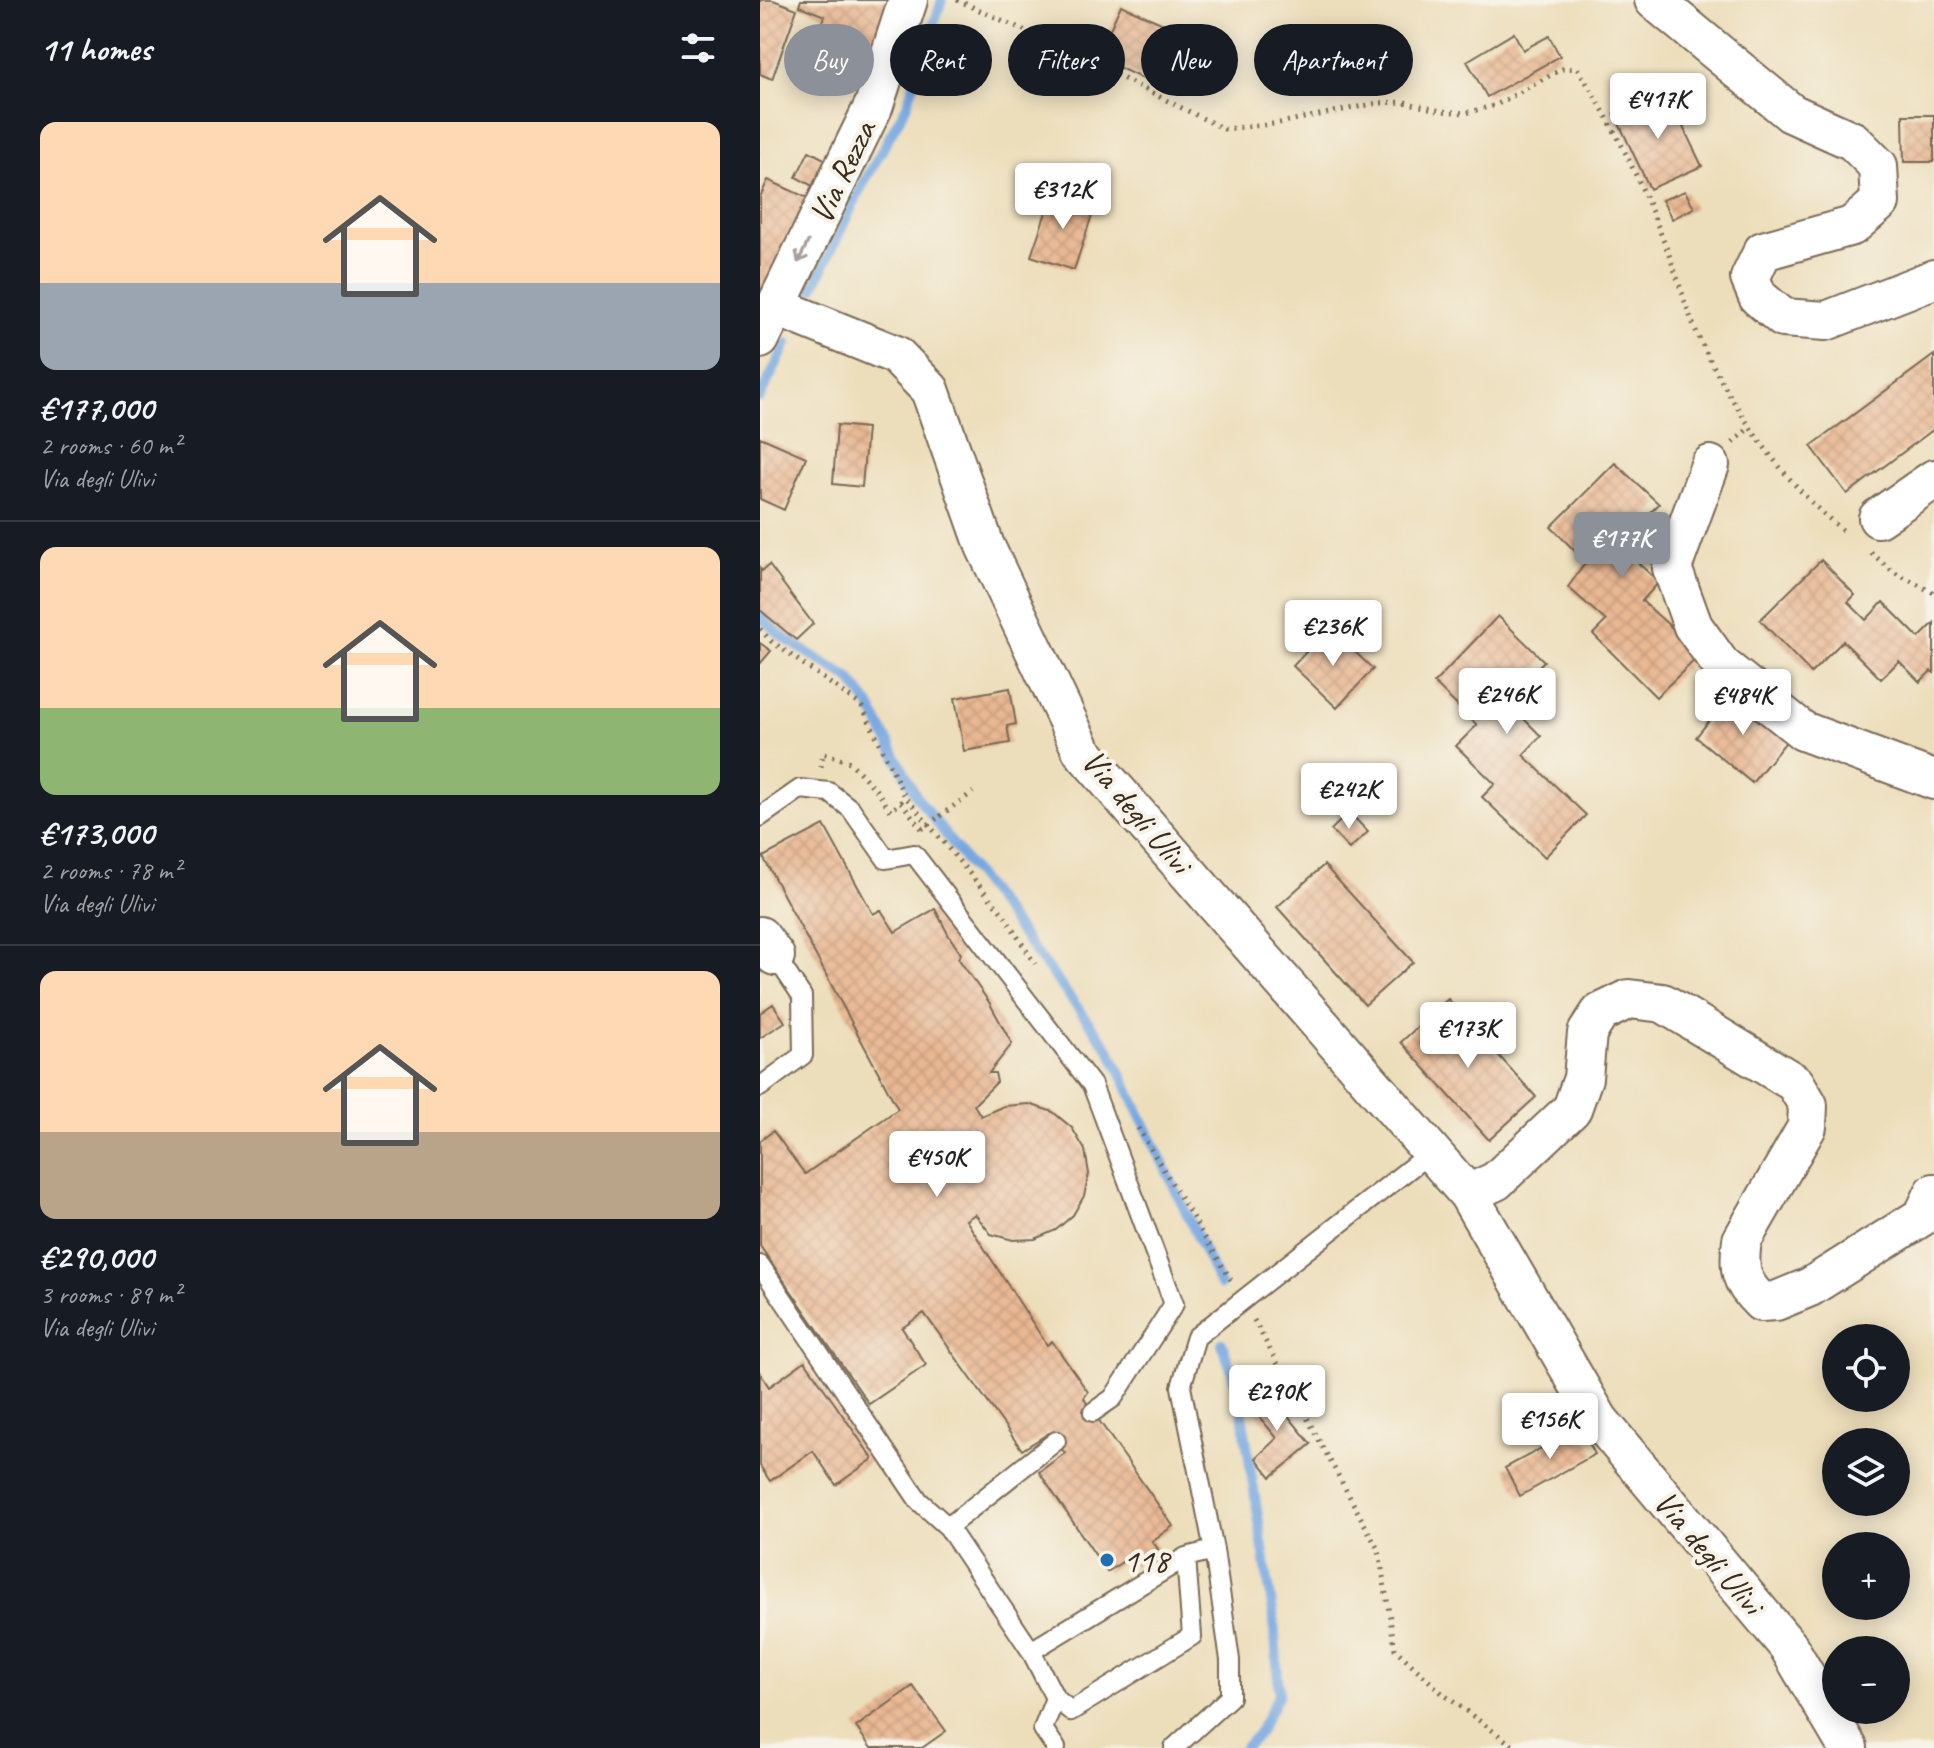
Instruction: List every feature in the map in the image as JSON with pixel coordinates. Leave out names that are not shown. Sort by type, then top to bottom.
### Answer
[{"type":"street","name":"Via Rezza","points":[[768,323],[874,105],[908,0]]},
{"type":"street","points":[[1654,0],[1791,113],[1853,141],[1878,166],[1880,202],[1852,226],[1763,251],[1750,278],[1758,297],[1783,318],[1826,321],[1934,279]]},
{"type":"street","name":"Via degli Ulivi","points":[[768,323],[896,355],[930,390],[985,546],[1082,751],[1468,1194],[1599,1420],[1788,1646],[1848,1748]]},
{"type":"street","points":[[1710,465],[1672,568],[1693,626],[1721,665],[1803,731],[1934,780]]},
{"type":"street","points":[[1865,535],[1934,479]]},
{"type":"street","points":[[1468,1194],[1496,1181],[1572,1109],[1583,1078],[1587,1033],[1600,1013],[1629,999],[1663,1003],[1677,1011],[1795,1083],[1808,1105],[1807,1127],[1742,1240],[1739,1257],[1745,1287],[1761,1302],[1776,1301],[1810,1287],[1923,1216],[1934,1193]]},
{"type":"lane","points":[[760,817],[800,789],[829,792],[851,809],[886,859],[914,854],[1092,1085],[1174,1304],[1113,1398],[1093,1412]]},
{"type":"lane","points":[[760,1087],[803,1055],[802,996],[768,946]]},
{"type":"lane","points":[[1174,1748],[1230,1697],[1230,1660],[1214,1550],[1181,1387],[1196,1337],[1432,1151]]},
{"type":"lane","points":[[760,1265],[919,1501],[948,1527],[1031,1651],[1055,1698],[1071,1711],[1192,1636],[1186,1557]]},
{"type":"lane","points":[[948,1527],[1056,1441]]},
{"type":"lane","points":[[1031,1651],[1186,1557],[1214,1550]]},
{"type":"lane","points":[[1055,1698],[1043,1729],[1056,1748]]},
{"type":"path","points":[[957,0],[1044,39],[1224,129],[1274,124],[1378,103],[1404,102],[1466,113],[1496,105],[1562,69],[1577,68],[1627,157],[1664,240],[1702,343],[1750,427],[1796,484],[1832,522],[1865,535],[1895,573],[1934,593]]},
{"type":"path","points":[[922,829],[973,792]]},
{"type":"path","points":[[1160,1162],[1243,1300],[1379,1551],[1395,1649],[1443,1694],[1516,1748]]},
{"type":"building","points":[[760,0],[773,0],[797,9],[792,24],[784,24],[784,45],[772,79],[760,74]]},
{"type":"building","points":[[801,0],[896,0],[874,58],[874,24],[822,24],[825,16],[799,6]]},
{"type":"building","points":[[1121,5],[1163,24],[1141,24],[1141,78],[1125,70],[1125,24],[1112,24]]},
{"type":"building","points":[[1514,33],[1523,50],[1549,36],[1560,56],[1487,97],[1467,61]]},
{"type":"building","points":[[1667,94],[1702,166],[1650,189],[1614,113]]},
{"type":"building","points":[[1903,115],[1934,115],[1934,162],[1904,162]]},
{"type":"building","points":[[809,151],[830,162],[816,188],[796,177]]},
{"type":"building","points":[[768,180],[812,200],[760,313],[760,197]]},
{"type":"building","points":[[1685,191],[1694,208],[1672,219],[1662,200]]},
{"type":"building","points":[[1053,192],[1095,206],[1074,270],[1031,256]]},
{"type":"building","points":[[1934,355],[1934,429],[1847,494],[1811,446]]},
{"type":"building","points":[[837,425],[867,428],[862,487],[833,484]]},
{"type":"building","points":[[760,437],[806,457],[784,510],[760,499]]},
{"type":"building","points":[[1615,463],[1659,504],[1618,545],[1659,582],[1642,601],[1701,654],[1656,697],[1593,634],[1606,621],[1568,587],[1586,562],[1551,527]]},
{"type":"building","points":[[1821,560],[1855,595],[1848,602],[1866,620],[1883,602],[1919,638],[1934,623],[1934,673],[1931,671],[1920,682],[1899,661],[1881,679],[1843,641],[1811,673],[1760,620]]},
{"type":"building","points":[[769,565],[813,624],[796,640],[760,610],[760,568],[762,571]]},
{"type":"building","points":[[1498,616],[1544,661],[1506,701],[1541,736],[1523,755],[1586,815],[1545,857],[1482,797],[1495,784],[1456,746],[1477,725],[1434,683]]},
{"type":"building","points":[[1329,627],[1373,669],[1337,708],[1293,666]]},
{"type":"building","points":[[760,643],[771,651],[760,664]]},
{"type":"building","points":[[1010,688],[1016,724],[1007,726],[1010,743],[964,751],[955,698]]},
{"type":"building","points":[[1734,690],[1790,737],[1752,783],[1696,737]]},
{"type":"building","points":[[1349,812],[1368,832],[1349,849],[1331,830]]},
{"type":"building","points":[[824,825],[873,914],[881,910],[895,932],[935,909],[961,954],[958,958],[989,1002],[1012,1044],[989,1073],[995,1073],[997,1082],[974,1105],[981,1116],[1004,1106],[1029,1104],[1053,1112],[1072,1128],[1085,1150],[1089,1174],[1084,1196],[1073,1215],[1056,1230],[1035,1239],[1013,1240],[991,1234],[975,1214],[966,1220],[1047,1345],[1052,1341],[1088,1392],[1084,1398],[1086,1402],[1173,1526],[1152,1541],[1158,1549],[1133,1566],[1128,1558],[1107,1572],[1039,1472],[1065,1453],[1049,1433],[1022,1450],[924,1313],[902,1328],[926,1365],[869,1404],[760,1246],[760,1141],[773,1131],[805,1174],[898,1109],[763,857]]},
{"type":"building","points":[[1324,865],[1413,962],[1365,1005],[1277,907]]},
{"type":"building","points":[[1448,999],[1536,1097],[1489,1140],[1401,1042]]},
{"type":"building","points":[[773,1004],[785,1022],[760,1038],[760,1013]]},
{"type":"building","points":[[805,1361],[873,1459],[836,1485],[813,1451],[770,1481],[760,1466],[760,1373],[769,1387]]},
{"type":"building","points":[[1264,1386],[1311,1444],[1271,1477],[1256,1458],[1277,1438],[1245,1400]]},
{"type":"building","points":[[1580,1427],[1595,1454],[1520,1496],[1505,1468]]},
{"type":"building","points":[[913,1686],[946,1731],[922,1748],[871,1748],[856,1727]]},
{"type":"waterway","points":[[813,289],[861,188],[907,105],[942,0]]},
{"type":"waterway","points":[[760,397],[787,343]]},
{"type":"waterway","points":[[760,617],[784,638],[850,679],[870,706],[917,797],[1110,1050],[1220,1285]]},
{"type":"waterway","points":[[1222,1343],[1239,1394],[1274,1619],[1279,1694],[1257,1736],[1244,1748]]},
{"type":"place","name":"118","points":[[1107,1560]]}]
